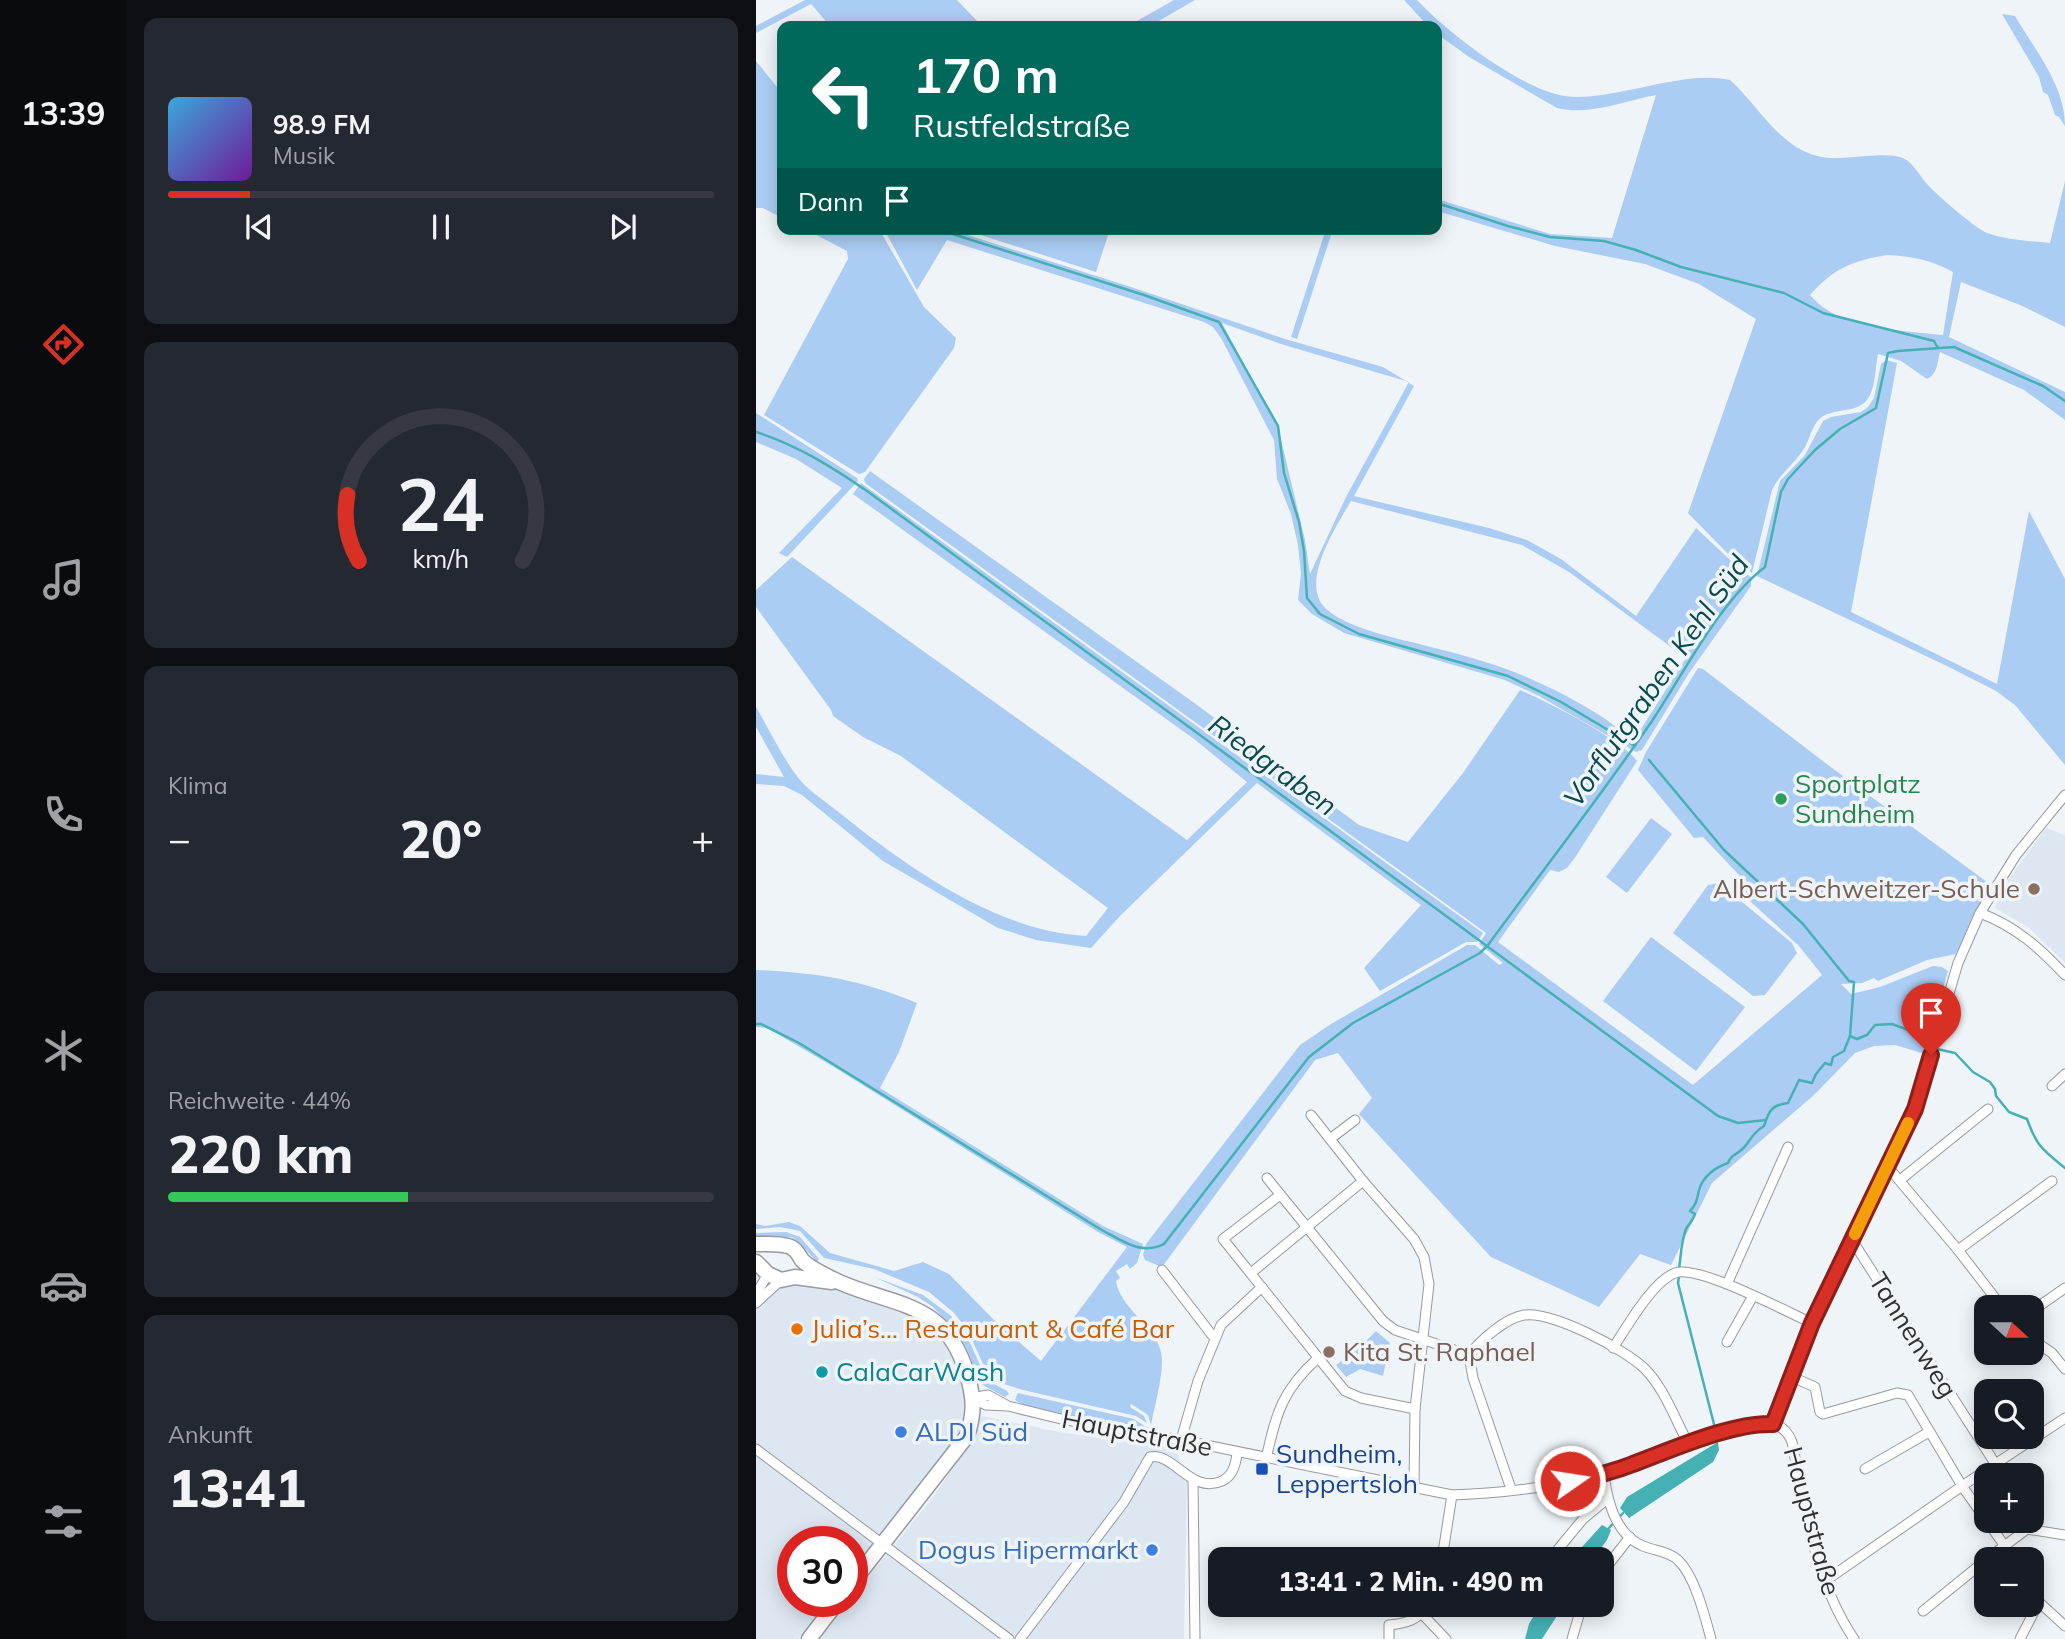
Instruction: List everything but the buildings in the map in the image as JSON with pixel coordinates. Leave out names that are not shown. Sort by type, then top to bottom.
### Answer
[{"type":"main road","points":[[756,1244],[794,1248],[803,1261],[841,1283]]},
{"type":"main road","points":[[772,1272],[763,1255],[766,1249],[773,1245]]},
{"type":"main road","points":[[772,1272],[801,1270],[803,1261]]},
{"type":"main road","points":[[772,1272],[841,1283],[898,1301],[919,1311],[942,1328],[964,1363],[971,1398],[953,1453],[868,1563]]},
{"type":"main road","points":[[809,1639],[826,1617]]},
{"type":"street","points":[[1773,1424],[1812,1323],[1915,1109],[1958,963],[1980,913],[2016,855],[2065,795]]},
{"type":"street","points":[[1980,913],[2020,933],[2043,951],[2065,975]]},
{"type":"street","points":[[2052,1086],[2065,1074]]},
{"type":"street","points":[[1900,1180],[1988,1109]]},
{"type":"street","points":[[1311,1115],[1363,1181],[1414,1239],[1424,1257],[1429,1284],[1415,1409],[1414,1487]]},
{"type":"street","points":[[1330,1139],[1355,1120]]},
{"type":"street","points":[[1727,1284],[1788,1147]]},
{"type":"street","points":[[1888,1167],[1993,1295]]},
{"type":"street","points":[[1267,1178],[1383,1321],[1395,1330],[1469,1355]]},
{"type":"street","points":[[1251,1273],[1363,1181]]},
{"type":"street","points":[[1958,1250],[2052,1181]]},
{"type":"street","points":[[1280,1195],[1223,1239],[1345,1391],[1361,1398],[1415,1409]]},
{"type":"street","name":"Tannenweg","points":[[1852,1240],[1995,1463]]},
{"type":"street","points":[[1162,1270],[1215,1339]]},
{"type":"street","points":[[1613,1348],[1661,1283],[1674,1273],[1686,1271],[1727,1284],[1812,1323]]},
{"type":"street","points":[[756,1294],[772,1272]]},
{"type":"street","points":[[756,1303],[772,1272]]},
{"type":"street","points":[[1181,1440],[1198,1381],[1221,1325],[1262,1287]]},
{"type":"street","points":[[2044,1303],[2065,1288]]},
{"type":"street","points":[[1727,1342],[1753,1296]]},
{"type":"street","points":[[1469,1355],[1487,1335],[1521,1315],[1557,1320],[1583,1330],[1644,1367],[1655,1380],[1688,1443]]},
{"type":"street","points":[[2044,1347],[2065,1369]]},
{"type":"street","points":[[1469,1355],[1473,1378],[1511,1489]]},
{"type":"street","points":[[1266,1459],[1276,1415],[1281,1405],[1292,1385],[1318,1358]]},
{"type":"street","points":[[1792,1377],[1815,1387],[1822,1414],[1897,1393],[1908,1395],[1974,1502]]},
{"type":"street","name":"Hauptstraße","points":[[971,1398],[988,1395],[1009,1406],[1061,1419],[1181,1440],[1452,1495],[1554,1485],[1604,1474],[1716,1434],[1756,1424],[1773,1424],[1788,1433],[1792,1442],[1813,1545],[1835,1607],[1854,1639]]},
{"type":"street","points":[[1999,1463],[2065,1418]]},
{"type":"street","points":[[1865,1469],[1929,1432]]},
{"type":"street","points":[[756,1449],[1009,1639]]},
{"type":"street","points":[[1020,1639],[1124,1502],[1150,1457],[1159,1457],[1193,1480],[1211,1485],[1227,1479],[1233,1471],[1237,1453]]},
{"type":"street","points":[[1604,1474],[1607,1499],[1621,1527],[1630,1537],[1646,1547],[1671,1555],[1682,1564],[1701,1602],[1712,1639]]},
{"type":"street","points":[[1825,1581],[1974,1479]]},
{"type":"street","points":[[1193,1480],[1195,1639]]},
{"type":"street","points":[[1444,1547],[1452,1495]]},
{"type":"street","points":[[1559,1547],[1583,1519],[1607,1499]]},
{"type":"street","points":[[2002,1547],[2027,1529],[2065,1535]]},
{"type":"street","points":[[1996,1533],[2004,1545]]},
{"type":"street","points":[[1614,1557],[1630,1537]]},
{"type":"street","points":[[1923,1611],[1974,1570]]},
{"type":"street","points":[[2044,1607],[2065,1626]]},
{"type":"street","points":[[1389,1639],[1389,1625],[1411,1622],[1418,1617]]},
{"type":"street","points":[[1425,1617],[1446,1639]]},
{"type":"street","points":[[1572,1639],[1578,1617]]},
{"type":"street","points":[[2020,1639],[2031,1617]]},
{"type":"shaded area","points":[[805,0],[957,0],[977,21],[826,21],[811,4],[756,33],[756,26]]},
{"type":"shaded area","points":[[1174,0],[1195,0],[1159,21],[1137,21]]},
{"type":"shaded area","points":[[1404,0],[1417,0],[1439,21],[1423,21]]},
{"type":"shaded area","points":[[2002,14],[2015,16],[2048,69],[2060,97],[2065,126],[2055,115],[2048,95],[2043,92],[2039,77]]},
{"type":"shaded area","points":[[1442,24],[1506,71],[1527,83],[1565,96],[1597,96],[1692,79],[1730,80],[1790,143],[1820,157],[1889,155],[1903,158],[1933,190],[1966,219],[1987,233],[2002,237],[2050,243],[2065,181],[2065,327],[2020,305],[1961,282],[1949,337],[2065,392],[2065,420],[2024,390],[1940,352],[1935,371],[1927,379],[1901,361],[1878,354],[1873,385],[1866,401],[1857,407],[1830,413],[1821,418],[1801,453],[1775,484],[1752,573],[1732,558],[1688,513],[1756,319],[1699,284],[1645,264],[1555,246],[1442,212],[1442,201],[1550,234],[1612,238],[1656,95],[1594,109],[1557,108],[1469,57],[1442,38]],"holes":[[[1887,255],[1913,258],[1953,272],[1943,335],[1883,328],[1851,321],[1824,308],[1810,295],[1827,278],[1854,263]]]},
{"type":"shaded area","points":[[756,61],[777,87],[777,215],[763,208],[756,208]]},
{"type":"shaded area","points":[[816,235],[882,235],[924,307],[956,338],[954,348],[865,472],[859,474],[764,415],[848,259],[847,251]]},
{"type":"shaded area","points":[[887,235],[968,235],[1285,339],[1383,367],[1406,381],[1281,344],[1222,323],[1278,427],[1305,540],[1310,574],[1346,497],[1409,383],[1414,386],[1354,496],[1489,528],[1527,540],[1561,559],[1636,616],[1696,528],[1751,577],[1751,586],[1689,673],[1642,750],[1636,752],[1539,696],[1505,680],[1344,633],[1312,614],[1298,600],[1301,573],[1298,545],[1291,514],[1277,479],[1274,440],[1213,327],[947,240],[917,290]],"holes":[[[1351,501],[1522,545],[1569,572],[1686,658],[1634,740],[1589,709],[1530,678],[1350,623],[1326,608],[1319,599],[1316,588],[1325,548]]]},
{"type":"shaded area","points":[[981,235],[1108,235],[1096,272]]},
{"type":"shaded area","points":[[1324,235],[1331,235],[1297,339],[1291,337]]},
{"type":"shaded area","points":[[1886,360],[1897,363],[1851,612],[1997,684],[2029,511],[2065,579],[2065,765],[2015,705],[1996,691],[1757,576],[1780,481],[1805,455],[1823,421],[1861,412],[1868,407],[1874,398],[1881,364]]},
{"type":"shaded area","points":[[756,413],[858,481],[787,557],[779,553],[842,488],[796,459],[756,442]]},
{"type":"shaded area","points":[[870,471],[1197,705],[1359,825],[1408,842],[1463,773],[1520,690],[1601,732],[1629,752],[1637,761],[1576,856],[1567,868],[1559,872],[1550,870],[1498,942],[1693,1085],[1822,975],[1799,946],[1739,891],[1739,875],[1703,837],[1694,838],[1638,770],[1646,752],[1698,668],[1703,669],[1991,885],[1956,954],[1927,960],[1878,981],[1874,978],[1862,983],[1841,984],[1851,994],[1880,987],[1933,966],[1948,971],[1925,1054],[1895,1045],[1874,1046],[1855,1053],[1814,1095],[1712,1183],[1671,1265],[1640,1254],[1599,1307],[1491,1257],[1359,1114],[1372,1098],[1338,1053],[1315,1060],[1162,1267],[1145,1260],[1143,1255],[1146,1244],[1300,1045],[1467,945],[1475,945],[1499,965],[1503,963],[1479,944],[1486,933],[865,483],[864,479]]},
{"type":"shaded area","points":[[861,483],[1483,933],[1477,942],[1466,942],[1380,991],[1364,968],[1421,905],[1257,783],[1120,916],[1091,948],[1036,940],[998,928],[883,861],[802,795],[784,786],[756,784],[756,774],[784,777],[756,727],[756,707],[804,785],[867,835],[956,894],[1020,923],[1053,932],[1086,936],[1108,908],[901,756],[863,737],[833,716],[756,607],[756,590],[792,557],[1187,840],[1247,782],[1194,739],[853,494]]},
{"type":"shaded area","points":[[1651,818],[1672,834],[1627,893],[1606,877]]},
{"type":"shaded area","name":"Albert-Schweitzer-Schule","points":[[2046,828],[2065,835],[2065,963],[2028,927],[1995,908],[2008,880]]},
{"type":"shaded area","points":[[1719,883],[1792,943],[1797,953],[1765,995],[1753,996],[1673,933],[1708,885]]},
{"type":"shaded area","points":[[1651,937],[1745,1007],[1696,1071],[1603,1001]]},
{"type":"shaded area","points":[[756,970],[838,979],[876,988],[917,1003],[899,1052],[880,1088],[1103,1226],[1143,1244],[1137,1263],[1130,1269],[1127,1264],[1116,1271],[1120,1278],[1116,1281],[1125,1302],[1149,1329],[1160,1349],[1161,1376],[1151,1425],[1148,1415],[1131,1404],[1130,1407],[1144,1416],[1147,1423],[1136,1416],[995,1381],[989,1377],[967,1329],[953,1312],[929,1292],[874,1269],[824,1258],[800,1231],[780,1227],[756,1229],[756,1224],[765,1226],[789,1222],[800,1226],[830,1253],[894,1271],[923,1262],[949,1274],[994,1320],[1041,1361],[1127,1247],[1098,1232],[834,1067],[767,1028],[756,1027]]},
{"type":"shaded area","points":[[786,1232],[800,1237],[819,1259],[817,1262],[792,1237],[756,1238],[756,1233]]},
{"type":"shaded area","points":[[756,1266],[776,1274],[873,1294],[924,1313],[964,1363],[967,1407],[962,1427],[942,1461],[868,1551],[868,1526],[777,1526],[777,1617],[815,1617],[798,1639],[756,1639]]},
{"type":"shaded area","points":[[874,1277],[923,1295],[950,1315],[964,1330],[987,1380],[1009,1394],[1005,1397],[981,1384],[966,1347],[932,1306]]},
{"type":"shaded area","points":[[1376,1331],[1390,1343],[1383,1376],[1360,1369],[1346,1377],[1336,1365],[1357,1350]]},
{"type":"shaded area","points":[[1018,1393],[1134,1419],[1157,1430],[1083,1420],[1042,1411],[1015,1400]]},
{"type":"shaded area","points":[[982,1416],[1059,1432],[1176,1449],[1187,1483],[1184,1639],[819,1639],[836,1617],[868,1617],[868,1577],[933,1497],[964,1452]]},
{"type":"shaded area","points":[[1718,1442],[1719,1450],[1713,1462],[1629,1518],[1620,1508],[1627,1497]]},
{"type":"shaded area","points":[[1602,1525],[1611,1530],[1602,1547],[1582,1547]]},
{"type":"shaded area","points":[[1533,1617],[1556,1617],[1542,1639],[1525,1639]]},
{"type":"waterway","points":[[1442,205],[1550,237],[1604,241],[1636,250],[1681,267],[1784,293],[1823,313],[1934,341],[1938,348]]},
{"type":"waterway","points":[[956,235],[1219,322],[1278,426],[1284,473],[1299,522],[1304,551],[1307,598],[1320,614],[1359,634],[1508,676],[1561,702],[1635,746]]},
{"type":"waterway","name":"Vorflutgraben Kehl Süd","points":[[756,1024],[799,1043],[1116,1238],[1139,1247],[1164,1244],[1309,1057],[1353,1023],[1480,953],[1488,945],[1652,721],[1718,618],[1749,581],[1765,567],[1781,492],[1788,479],[1815,450],[1840,429],[1876,408],[1888,353],[1954,347],[2043,386],[2065,401]]},
{"type":"waterway","name":"Riedgraben","points":[[756,432],[814,457],[867,491],[1718,1116],[1738,1123],[1766,1120]]},
{"type":"waterway","points":[[1649,760],[1724,850],[1803,924],[1849,981],[1854,982],[1850,1036]]},
{"type":"waterway","points":[[1679,1269],[1684,1234],[1695,1214],[1690,1211],[1704,1180],[1744,1148],[1764,1126],[1771,1110],[1788,1103],[1799,1080],[1812,1083],[1825,1063],[1831,1065],[1833,1057],[1844,1051],[1850,1036],[1857,1039],[1867,1035],[1875,1025],[1892,1024],[1911,1031],[1931,1046]]},
{"type":"waterway","points":[[1937,1049],[1955,1053],[1973,1072],[1990,1082],[1996,1096],[2009,1112],[2027,1119],[2042,1147],[2065,1168]]},
{"type":"waterway","points":[[1679,1276],[1678,1283],[1716,1432]]},
{"type":"waterway","points":[[1609,1528],[1623,1513]]},
{"type":"slow traffic","points":[[1855,1234],[1908,1123]]},
{"type":"place","name":"Sportplatz Sundheim","points":[[1781,799]]},
{"type":"place","name":"Albert-Schweitzer-Schule","points":[[2034,889]]},
{"type":"place","name":"Julia’s… Restaurant & Café Bar","points":[[797,1329]]},
{"type":"place","name":"Kita St. Raphael","points":[[1329,1352]]},
{"type":"place","name":"CalaCarWash","points":[[822,1372]]},
{"type":"place","name":"ALDI Süd","points":[[901,1432]]},
{"type":"place","name":"Sundheim, Leppertsloh","points":[[1262,1469]]},
{"type":"place","name":"Dogus Hipermarkt","points":[[1152,1550]]},
{"type":"route","points":[[1570,1481],[1604,1474],[1721,1433],[1756,1424],[1773,1424],[1812,1323],[1915,1109],[1931,1055]]}]
